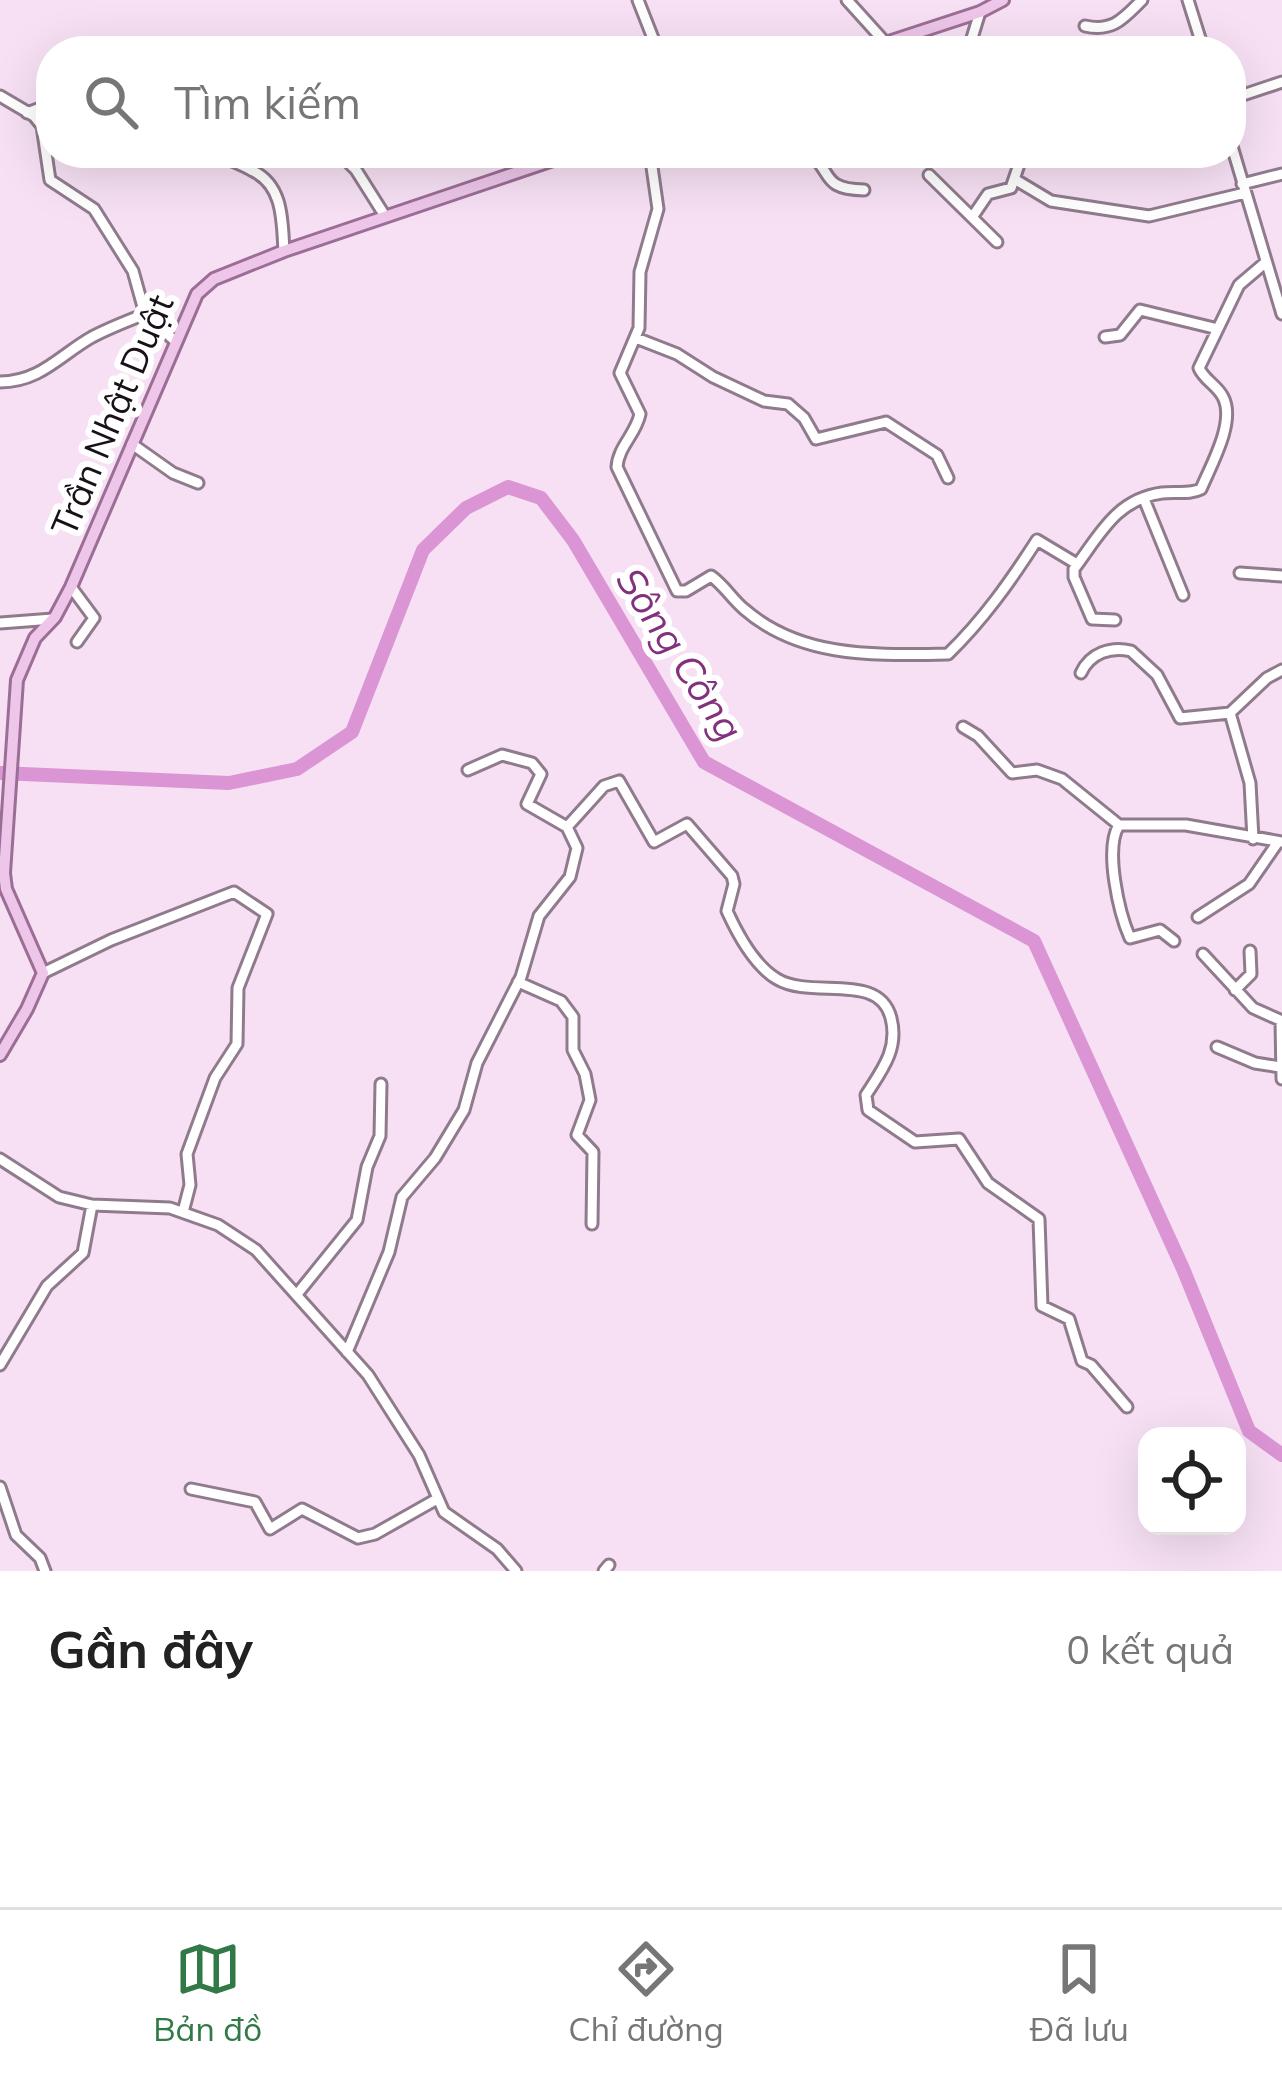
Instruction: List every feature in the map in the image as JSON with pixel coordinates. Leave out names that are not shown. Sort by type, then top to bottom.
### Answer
[{"type":"main road","points":[[901,36],[1004,0]]},
{"type":"main road","name":"Trần Nhật Duật","points":[[43,973],[6,889],[4,873],[17,680],[34,638],[53,619],[70,587],[202,287],[284,251],[530,168]]},
{"type":"main road","points":[[0,1055],[43,973]]},
{"type":"street","points":[[638,0],[652,36]]},
{"type":"street","points":[[847,0],[880,36]]},
{"type":"street","points":[[858,10],[872,0]]},
{"type":"street","points":[[1085,26],[1114,26],[1142,0]]},
{"type":"street","points":[[1188,0],[1199,36]]},
{"type":"street","points":[[973,36],[980,12]]},
{"type":"street","points":[[1246,93],[1282,82]]},
{"type":"street","points":[[0,96],[36,120]]},
{"type":"street","points":[[27,113],[36,110]]},
{"type":"street","points":[[48,168],[50,180],[94,209],[133,271],[145,314],[175,341]]},
{"type":"street","points":[[244,168],[256,172],[277,197],[284,251]]},
{"type":"street","points":[[354,168],[385,217]]},
{"type":"street","points":[[652,168],[658,209],[640,272],[641,318],[620,373],[638,406],[639,421],[619,454],[617,467],[677,591],[686,591],[711,576],[744,609],[798,644],[948,654],[995,605],[1038,539],[1077,564]]},
{"type":"street","points":[[821,168],[825,177],[844,188],[864,190]]},
{"type":"street","points":[[973,216],[988,194],[1008,191],[1019,168]]},
{"type":"street","points":[[1238,168],[1282,314]]},
{"type":"street","points":[[1016,180],[1051,201],[1149,216],[1282,174]]},
{"type":"street","points":[[929,175],[998,242]]},
{"type":"street","points":[[1114,620],[1089,616],[1074,578],[1077,564],[1109,518],[1144,499],[1202,489],[1226,416],[1223,395],[1199,371],[1240,285],[1266,262]]},
{"type":"street","points":[[1105,337],[1120,335],[1140,310],[1218,329]]},
{"type":"street","points":[[0,382],[20,381],[44,371],[92,337],[145,314]]},
{"type":"street","points":[[636,338],[677,354],[764,401],[788,404],[804,418],[816,439],[879,422],[891,424],[938,455],[949,478]]},
{"type":"street","points":[[132,444],[198,483]]},
{"type":"street","points":[[1144,499],[1183,595]]},
{"type":"street","points":[[1240,573],[1282,576]]},
{"type":"street","points":[[70,587],[94,618],[77,642]]},
{"type":"street","points":[[0,623],[53,619]]},
{"type":"street","points":[[1081,673],[1094,656],[1122,649],[1147,662],[1177,718],[1230,713],[1282,670]]},
{"type":"street","points":[[1230,713],[1250,783],[1253,838]]},
{"type":"street","points":[[963,728],[978,736],[1012,773],[1037,770],[1061,779],[1119,825],[1186,825],[1280,842],[1249,884],[1198,917]]},
{"type":"street","points":[[347,1352],[389,1252],[402,1197],[431,1164],[464,1110],[477,1063],[518,982],[539,916],[570,877],[577,848],[567,827],[527,804],[541,781],[532,763],[502,754],[468,770]]},
{"type":"street","points":[[567,827],[604,786],[619,781],[654,842],[687,824],[731,876],[734,884],[727,911],[738,933],[773,976],[808,988],[874,993],[885,1000],[894,1027],[891,1052],[865,1105],[915,1142],[958,1139],[984,1180],[1033,1212],[1039,1219],[1042,1306],[1070,1319],[1082,1360],[1127,1407]]},
{"type":"street","points":[[1119,825],[1112,872],[1118,913],[1133,940],[1160,930],[1174,941]]},
{"type":"street","points":[[43,973],[111,940],[234,892],[267,914],[238,988],[237,1044],[215,1078],[187,1154],[190,1185],[183,1213]]},
{"type":"street","points":[[1235,990],[1251,974],[1250,951]]},
{"type":"street","points":[[1203,954],[1252,1008],[1281,1021],[1282,1079]]},
{"type":"street","points":[[518,982],[561,1001],[574,1017],[573,1049],[590,1100],[577,1135],[593,1152],[592,1224]]},
{"type":"street","points":[[1217,1047],[1257,1064],[1280,1066]]},
{"type":"street","points":[[298,1293],[357,1220],[365,1174],[380,1133],[381,1084]]},
{"type":"street","points":[[0,1159],[58,1197],[92,1204],[152,1206],[183,1213],[238,1236],[298,1293],[368,1375],[419,1454],[450,1518],[497,1549],[516,1571]]},
{"type":"street","points":[[0,1365],[47,1286],[83,1253],[92,1204]]},
{"type":"street","points":[[0,1486],[16,1535],[40,1558],[45,1571]]},
{"type":"street","points":[[191,1489],[260,1504],[270,1529],[302,1509],[358,1538],[375,1534],[437,1499]]},
{"type":"waterway","name":"Sông Công","points":[[0,773],[229,783],[297,769],[352,732],[423,550],[466,508],[508,487],[541,498],[573,540],[704,762],[1034,941],[1184,1271],[1249,1431],[1282,1455]]}]
